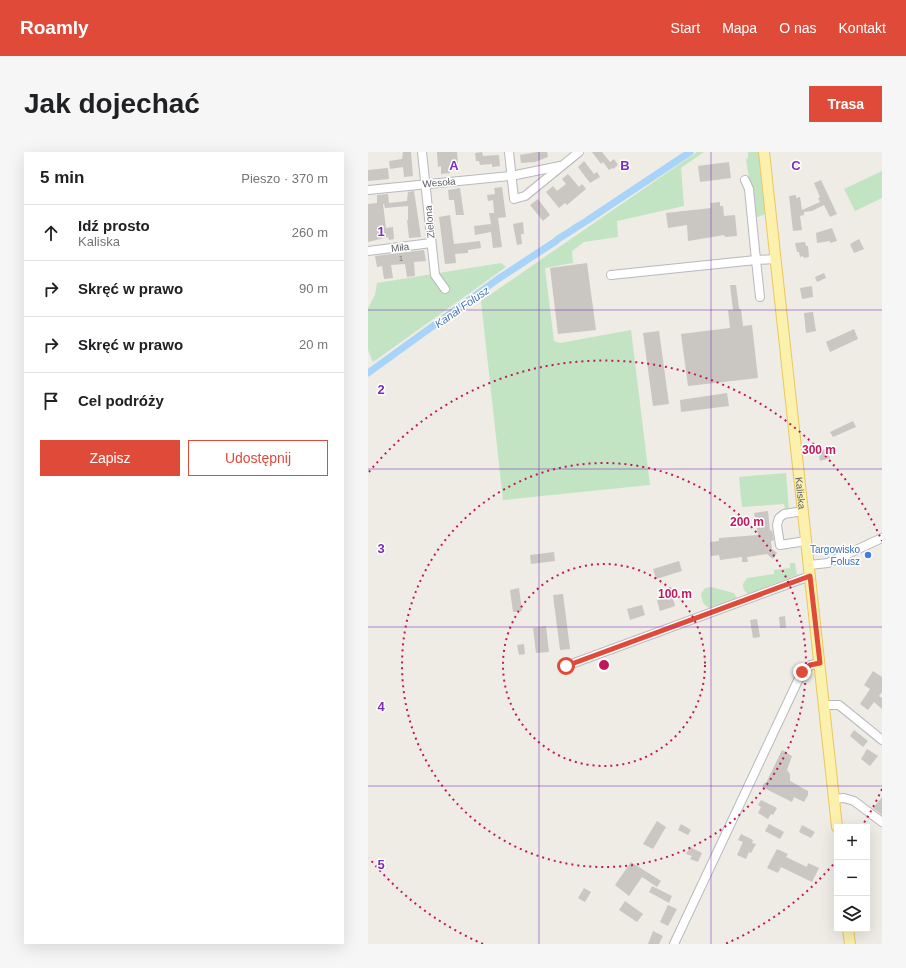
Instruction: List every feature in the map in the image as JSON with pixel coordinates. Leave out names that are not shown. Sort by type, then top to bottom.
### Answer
[{"type":"main road","name":"Kaliska","points":[[764,152],[837,824]]},
{"type":"main road","points":[[848,932],[850,944]]},
{"type":"street","name":"Zielona","points":[[422,152],[435,275],[445,289]]},
{"type":"street","points":[[509,152],[514,199],[525,196],[579,152]]},
{"type":"street","name":"Wesoła","points":[[368,190],[426,183],[511,176],[560,166]]},
{"type":"street","points":[[745,180],[749,189],[760,297]]},
{"type":"street","name":"Miła","points":[[368,251],[431,242]]},
{"type":"street","points":[[611,275],[776,259]]},
{"type":"street","points":[[802,511],[784,514],[779,518],[777,525],[780,545],[806,541]]},
{"type":"street","points":[[809,565],[828,563],[882,538]]},
{"type":"street","points":[[566,666],[810,576]]},
{"type":"street","points":[[674,944],[802,672],[810,665],[820,663]]},
{"type":"street","points":[[824,705],[839,705],[882,740]]},
{"type":"street","points":[[834,799],[844,798],[854,801],[882,822]]},
{"type":"green space","points":[[697,152],[704,152],[681,168],[684,206],[617,221],[618,237],[584,242],[572,251],[573,263],[545,268],[554,341],[560,343],[631,330],[650,485],[503,500],[481,301]]},
{"type":"green space","points":[[748,152],[759,152],[765,214],[755,218],[746,159],[748,158]]},
{"type":"green space","points":[[882,171],[882,198],[855,211],[844,189]]},
{"type":"green space","points":[[501,263],[506,267],[373,362],[368,350],[368,308],[375,295],[377,283]]},
{"type":"green space","points":[[786,473],[789,510],[785,510],[784,504],[742,507],[739,477]]},
{"type":"green space","points":[[790,563],[795,563],[797,575],[748,594],[745,591],[743,584],[747,578],[774,574],[774,570],[790,568]]},
{"type":"green space","points":[[711,587],[734,593],[737,598],[709,608],[703,603],[701,594],[705,588]]},
{"type":"building","points":[[403,152],[411,152],[413,176],[404,177],[403,167],[390,169],[389,161],[402,159]]},
{"type":"building","points":[[437,152],[457,152],[458,164],[449,165],[450,173],[441,174],[441,166],[438,167]]},
{"type":"building","points":[[482,152],[483,156],[499,155],[500,166],[492,167],[492,164],[480,165],[479,161],[476,161],[475,153]]},
{"type":"building","points":[[547,152],[548,157],[535,162],[521,163],[520,155]]},
{"type":"building","points":[[592,152],[602,152],[610,162],[614,159],[618,165],[609,170],[603,162],[601,164]]},
{"type":"building","points":[[584,161],[594,174],[597,172],[600,177],[590,183],[578,167]]},
{"type":"building","points":[[729,162],[731,178],[700,182],[698,166]]},
{"type":"building","points":[[388,168],[389,179],[368,181],[368,170]]},
{"type":"building","points":[[568,174],[579,187],[582,184],[586,189],[567,205],[565,203],[559,208],[546,192],[553,186],[557,191],[566,184],[562,179]]},
{"type":"building","points":[[821,180],[837,214],[830,217],[824,205],[812,211],[804,212],[804,215],[800,216],[802,230],[793,231],[789,196],[796,195],[796,198],[800,197],[802,210],[820,202],[818,198],[820,197],[814,183]]},
{"type":"building","points":[[502,187],[506,217],[498,218],[502,247],[493,248],[491,232],[475,235],[474,226],[491,224],[489,213],[494,213],[493,200],[488,201],[487,195],[495,194],[494,188]]},
{"type":"building","points":[[460,188],[464,215],[456,215],[454,200],[449,200],[448,190]]},
{"type":"building","points":[[414,191],[421,237],[409,238],[407,220],[408,206],[385,208],[383,204],[386,228],[393,227],[394,239],[389,240],[388,237],[368,242],[368,204],[377,203],[377,195],[388,194],[389,203],[407,201],[408,192]]},
{"type":"building","points":[[538,199],[550,215],[543,221],[530,205]]},
{"type":"building","points":[[720,202],[720,206],[723,206],[724,216],[735,215],[737,236],[725,237],[724,235],[688,241],[687,225],[668,228],[666,213],[711,208],[710,203]]},
{"type":"building","points":[[450,215],[454,244],[480,241],[481,248],[468,250],[468,253],[455,254],[456,263],[445,264],[439,217]]},
{"type":"building","points":[[523,222],[524,234],[521,234],[522,244],[517,245],[513,224]]},
{"type":"building","points":[[832,228],[837,241],[830,243],[830,241],[817,243],[816,233]]},
{"type":"building","points":[[859,239],[864,249],[854,253],[850,244]]},
{"type":"building","points":[[805,242],[806,246],[808,246],[809,257],[804,258],[803,256],[800,257],[799,252],[797,252],[795,243]]},
{"type":"building","points":[[424,250],[426,261],[414,262],[415,276],[407,277],[405,264],[391,265],[393,278],[384,279],[382,266],[377,267],[375,256]]},
{"type":"building","points":[[587,263],[596,330],[558,334],[550,268]]},
{"type":"building","points":[[824,273],[826,278],[817,282],[815,277]]},
{"type":"building","points":[[730,285],[736,285],[743,326],[752,325],[758,378],[688,386],[681,334],[730,328],[728,310],[733,310]]},
{"type":"building","points":[[812,286],[813,297],[802,299],[800,288]]},
{"type":"building","points":[[813,312],[816,331],[806,333],[804,313]]},
{"type":"building","points":[[854,329],[858,339],[830,352],[826,342]]},
{"type":"building","points":[[659,331],[669,404],[653,406],[643,333]]},
{"type":"building","points":[[727,393],[729,406],[681,412],[680,400]]},
{"type":"building","points":[[853,421],[856,427],[833,437],[830,432]]},
{"type":"building","points":[[827,449],[830,458],[820,461],[818,451]]},
{"type":"building","points":[[768,511],[770,531],[772,530],[774,540],[771,541],[772,549],[777,553],[773,559],[767,554],[747,557],[748,562],[742,562],[742,557],[720,560],[719,555],[711,556],[710,542],[719,541],[719,538],[758,535],[754,513]]},
{"type":"building","points":[[554,552],[555,561],[531,564],[530,555]]},
{"type":"building","points":[[679,561],[682,571],[656,579],[653,569]]},
{"type":"building","points":[[519,588],[522,611],[513,612],[510,590]]},
{"type":"building","points":[[563,594],[570,649],[560,650],[553,595]]},
{"type":"building","points":[[672,595],[675,606],[660,611],[657,600]]},
{"type":"building","points":[[642,605],[645,615],[630,620],[627,609]]},
{"type":"building","points":[[785,616],[786,628],[780,628],[779,617]]},
{"type":"building","points":[[757,619],[760,637],[753,638],[750,620]]},
{"type":"building","points":[[546,626],[549,652],[536,653],[533,628]]},
{"type":"building","points":[[524,644],[525,654],[519,655],[517,645]]},
{"type":"building","points":[[873,671],[882,677],[882,692],[879,696],[882,698],[882,709],[874,702],[868,710],[860,704],[870,689],[864,685]]},
{"type":"building","points":[[854,730],[868,741],[863,747],[850,736]]},
{"type":"building","points":[[867,749],[878,756],[870,766],[861,759]]},
{"type":"building","points":[[782,750],[792,756],[787,770],[790,774],[790,781],[808,791],[808,795],[804,802],[794,797],[792,802],[762,787],[765,782],[766,783]]},
{"type":"building","points":[[882,797],[882,815],[873,808]]},
{"type":"building","points":[[761,800],[777,808],[773,815],[771,814],[768,819],[758,813],[761,807],[758,805]]},
{"type":"building","points":[[657,821],[666,827],[653,849],[643,844]]},
{"type":"building","points":[[681,824],[691,830],[688,835],[678,830]]},
{"type":"building","points":[[769,824],[784,832],[780,839],[765,831]]},
{"type":"building","points":[[802,825],[815,832],[811,838],[799,832]]},
{"type":"building","points":[[741,834],[753,840],[752,843],[756,844],[751,853],[749,852],[746,859],[737,855],[743,842],[738,840]]},
{"type":"building","points":[[690,847],[702,853],[698,862],[690,859],[692,856],[686,854]]},
{"type":"building","points":[[777,849],[788,854],[786,857],[807,867],[808,863],[819,868],[812,882],[781,867],[778,873],[767,868]]},
{"type":"building","points":[[631,862],[661,881],[657,887],[642,877],[629,896],[615,885]]},
{"type":"building","points":[[652,886],[672,896],[669,903],[649,892]]},
{"type":"building","points":[[584,888],[591,892],[585,902],[578,898]]},
{"type":"building","points":[[625,901],[643,914],[637,922],[619,910]]},
{"type":"building","points":[[668,905],[677,909],[668,926],[660,922]]},
{"type":"building","points":[[653,931],[663,936],[659,944],[648,944]]},
{"type":"waterway","name":"Kanał Folusz","points":[[588,220],[690,152]]},
{"type":"waterway","name":"Kanał Folusz","points":[[575,228],[585,222]]},
{"type":"waterway","name":"Kanał Folusz","points":[[558,239],[574,229]]},
{"type":"waterway","name":"Kanał Folusz","points":[[368,373],[498,279],[556,241]]},
{"type":"place","name":"Targowisko Folusz","points":[[868,555]]},
{"type":"route","points":[[566,666],[810,576],[820,663],[810,665],[802,672]]}]
